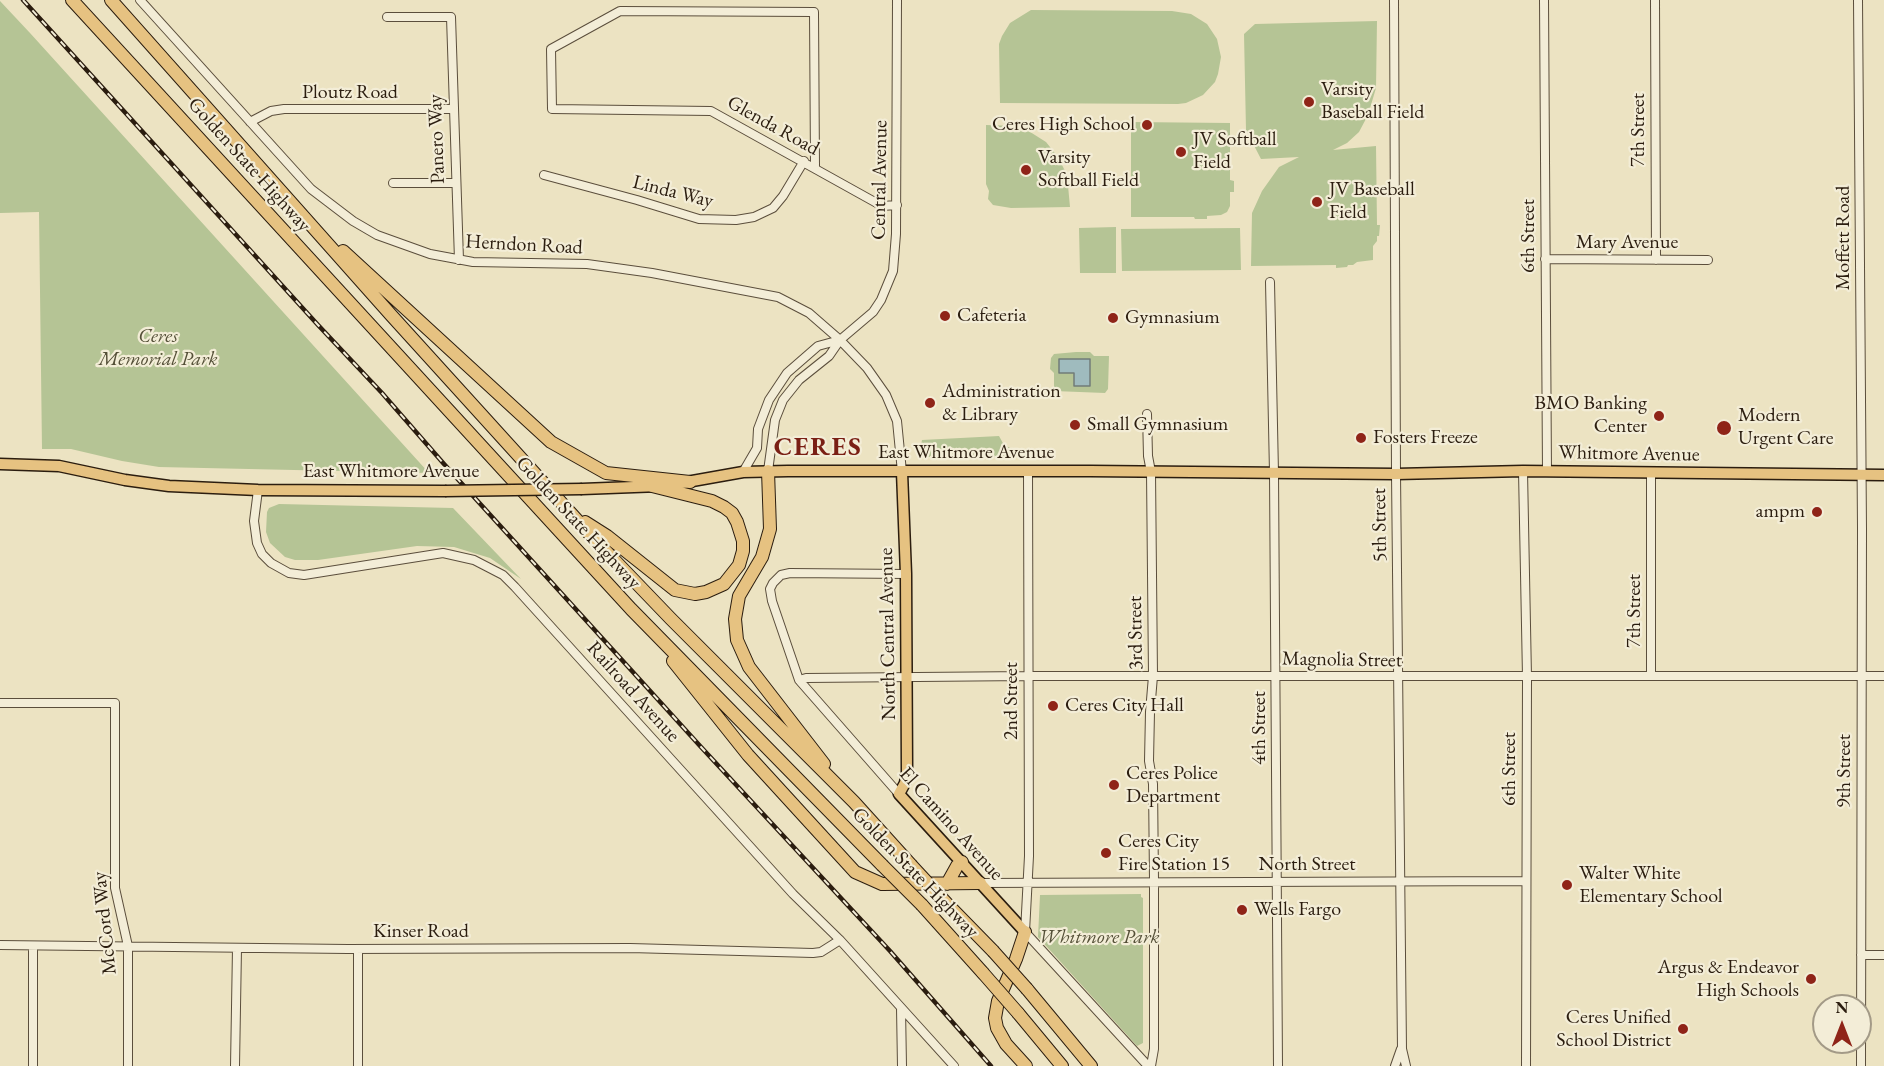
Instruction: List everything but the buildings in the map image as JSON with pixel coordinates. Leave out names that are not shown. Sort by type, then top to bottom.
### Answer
[{"type":"highway","name":"Golden State Highway","points":[[72,0],[631,609],[922,905],[1062,1066]]},
{"type":"highway","name":"Golden State Highway","points":[[111,0],[571,513],[670,619],[854,802],[993,951],[1091,1066]]},
{"type":"highway","points":[[294,205],[551,442],[606,472],[690,482]]},
{"type":"highway","points":[[768,471],[770,529],[762,557],[739,596],[735,619],[737,640],[749,667],[854,802]]},
{"type":"highway","points":[[571,513],[608,536],[675,590],[695,594],[724,584],[739,565],[742,551],[743,541],[732,513],[712,501],[652,486]]},
{"type":"highway","points":[[631,609],[748,756],[855,872],[882,884],[980,883]]},
{"type":"highway","points":[[947,884],[957,866],[962,862]]},
{"type":"highway","points":[[1025,932],[998,1001],[995,1018],[997,1028],[1006,1044],[1026,1066]]},
{"type":"main road","name":"East Whitmore Avenue","points":[[0,464],[59,466],[125,480],[169,486],[258,490],[582,489],[652,486],[690,482],[743,472],[768,471],[1028,470],[1396,474]]},
{"type":"main road","name":"Whitmore Avenue","points":[[1396,474],[1523,471],[1861,475]]},
{"type":"main road","name":"North Central Avenue","points":[[899,794],[907,772],[906,574],[902,472]]},
{"type":"main road","points":[[1861,475],[1884,475]]},
{"type":"main road","name":"El Camino Avenue","points":[[899,794],[1025,932]]},
{"type":"street","name":"Herndon Road","points":[[140,0],[311,189],[353,221],[377,235],[408,248],[459,260],[493,263],[587,264],[652,273],[778,297],[809,313],[867,368],[892,407],[900,436],[902,472]]},
{"type":"street","name":"Central Avenue","points":[[840,340],[873,312],[888,286],[895,261],[897,0]]},
{"type":"street","name":"5th Street","points":[[1394,0],[1400,882],[1402,1049],[1406,1066]]},
{"type":"street","name":"6th Street","points":[[1544,0],[1547,472]]},
{"type":"street","name":"7th Street","points":[[1655,0],[1656,260]]},
{"type":"street","name":"Moffett Road","points":[[1858,0],[1861,475]]},
{"type":"street","name":"Glenda Road","points":[[815,168],[814,12],[620,11],[550,49],[552,109],[711,111],[882,206],[897,205]]},
{"type":"street","name":"Panero Way","points":[[387,17],[451,17],[459,260]]},
{"type":"street","name":"Ploutz Road","points":[[250,122],[271,111],[284,109],[453,109]]},
{"type":"street","name":"Linda Way","points":[[544,176],[699,219],[736,220],[754,217],[772,208],[783,196],[804,161]]},
{"type":"street","points":[[393,183],[455,183]]},
{"type":"street","name":"Mary Avenue","points":[[1545,259],[1708,260]]},
{"type":"street","name":"4th Street","points":[[1270,282],[1274,473],[1278,1066]]},
{"type":"street","points":[[768,471],[775,420],[783,400],[799,380],[829,356],[840,340]]},
{"type":"street","points":[[743,472],[757,448],[758,429],[769,400],[787,373],[818,346],[840,340]]},
{"type":"street","name":"3rd Street","points":[[1147,414],[1148,456],[1151,472],[1153,676],[1149,761],[1153,784],[1155,881],[1154,1049],[1149,1066]]},
{"type":"street","name":"2nd Street","points":[[1025,932],[1028,882],[1028,470]]},
{"type":"street","name":"6th Street","points":[[1523,471],[1527,677],[1526,1066]]},
{"type":"street","name":"7th Street","points":[[1651,473],[1651,676]]},
{"type":"street","name":"9th Street","points":[[1861,475],[1861,1066]]},
{"type":"street","name":"Railroad Avenue","points":[[258,490],[254,521],[257,543],[262,554],[271,563],[289,573],[304,575],[443,553],[474,560],[503,575],[793,894],[840,940],[954,1066]]},
{"type":"street","name":"El Camino Avenue","points":[[899,794],[799,680],[770,589],[773,582],[781,575],[790,573],[906,574]]},
{"type":"street","name":"Magnolia Street","points":[[799,680],[806,678],[1028,676],[1399,678],[1884,676]]},
{"type":"street","name":"McCord Way","points":[[0,703],[115,704],[115,888],[128,946],[128,1066]]},
{"type":"street","name":"North Street","points":[[980,883],[1277,880],[1526,881]]},
{"type":"street","name":"El Camino Avenue","points":[[1025,932],[1149,1066]]},
{"type":"street","name":"Kinser Road","points":[[0,945],[358,949],[630,948],[813,953],[821,952],[840,940]]},
{"type":"street","points":[[33,946],[33,1066]]},
{"type":"street","points":[[235,1066],[237,948]]},
{"type":"street","points":[[358,949],[358,1066]]},
{"type":"street","points":[[1861,955],[1884,955]]},
{"type":"street","points":[[901,1008],[902,1066]]},
{"type":"street","name":"5th Street","points":[[1395,1066],[1402,1049]]},
{"type":"green space","name":"Ceres Memorial Park","points":[[0,1],[429,473],[159,467],[71,449],[42,449],[39,212],[0,213]]},
{"type":"green space","points":[[1031,10],[1172,11],[1191,14],[1207,24],[1217,39],[1221,57],[1218,74],[1215,82],[1203,95],[1186,103],[1000,103],[999,44],[1010,23]]},
{"type":"green space","points":[[1377,21],[1376,88],[1368,115],[1359,132],[1347,143],[1333,150],[1376,146],[1377,225],[1380,225],[1379,236],[1373,246],[1373,260],[1336,268],[1336,265],[1251,266],[1252,213],[1262,191],[1279,167],[1299,157],[1261,159],[1246,130],[1244,34],[1255,24]]},
{"type":"green space","name":"JV Softball Field","points":[[1131,122],[1230,123],[1230,180],[1234,181],[1234,192],[1230,192],[1230,206],[1227,212],[1207,216],[1207,219],[1131,217]]},
{"type":"green space","name":"Varsity Softball Field","points":[[986,125],[1015,126],[1027,130],[1046,142],[1058,157],[1067,175],[1070,207],[1011,208],[993,205],[988,199],[989,191],[986,184]]},
{"type":"green space","points":[[1116,227],[1116,273],[1080,273],[1079,228]]},
{"type":"green space","points":[[1240,228],[1241,270],[1122,271],[1121,229]]},
{"type":"green space","points":[[1090,352],[1094,356],[1109,356],[1108,389],[1105,393],[1054,391],[1054,373],[1050,369],[1051,358],[1054,354]]},
{"type":"green space","points":[[999,436],[1004,445],[1021,453],[1022,456],[925,457],[920,450],[922,440]]},
{"type":"green space","points":[[279,504],[453,508],[521,579],[490,558],[454,547],[417,546],[318,560],[295,560],[285,557],[270,543],[266,532],[267,512],[269,508]]},
{"type":"green space","name":"Whitmore Park","points":[[1141,894],[1143,898],[1143,1043],[1137,1046],[1038,937],[1040,895]]},
{"type":"water","points":[[1059,359],[1090,359],[1090,386],[1074,386],[1074,373],[1059,373]]},
{"type":"railway","points":[[23,0],[701,747],[890,951],[991,1066]]},
{"type":"place","name":"Varsity Baseball Field","points":[[1309,102]]},
{"type":"place","name":"Ceres High School","points":[[1147,125]]},
{"type":"place","name":"JV Softball Field","points":[[1181,152]]},
{"type":"place","name":"Varsity Softball Field","points":[[1026,170]]},
{"type":"place","name":"JV Baseball Field","points":[[1317,202]]},
{"type":"place","name":"Cafeteria","points":[[945,316]]},
{"type":"place","name":"Gymnasium","points":[[1113,318]]},
{"type":"place","name":"Administration & Library","points":[[930,403]]},
{"type":"place","name":"BMO Banking Center","points":[[1659,416]]},
{"type":"place","name":"Small Gymnasium","points":[[1075,425]]},
{"type":"place","name":"Modern Urgent Care","points":[[1724,428]]},
{"type":"place","name":"Fosters Freeze","points":[[1361,438]]},
{"type":"place","name":"ampm","points":[[1817,512]]},
{"type":"place","name":"Ceres City Hall","points":[[1053,706]]},
{"type":"place","name":"Ceres Police Department","points":[[1114,785]]},
{"type":"place","name":"Ceres City Fire Station 15","points":[[1106,853]]},
{"type":"place","name":"Walter White Elementary School","points":[[1567,885]]},
{"type":"place","name":"Wells Fargo","points":[[1242,910]]},
{"type":"place","name":"Argus & Endeavor High Schools","points":[[1811,979]]},
{"type":"place","name":"Ceres Unified School District","points":[[1683,1029]]},
{"type":"district","name":"CERES","points":[[818,448]]}]
